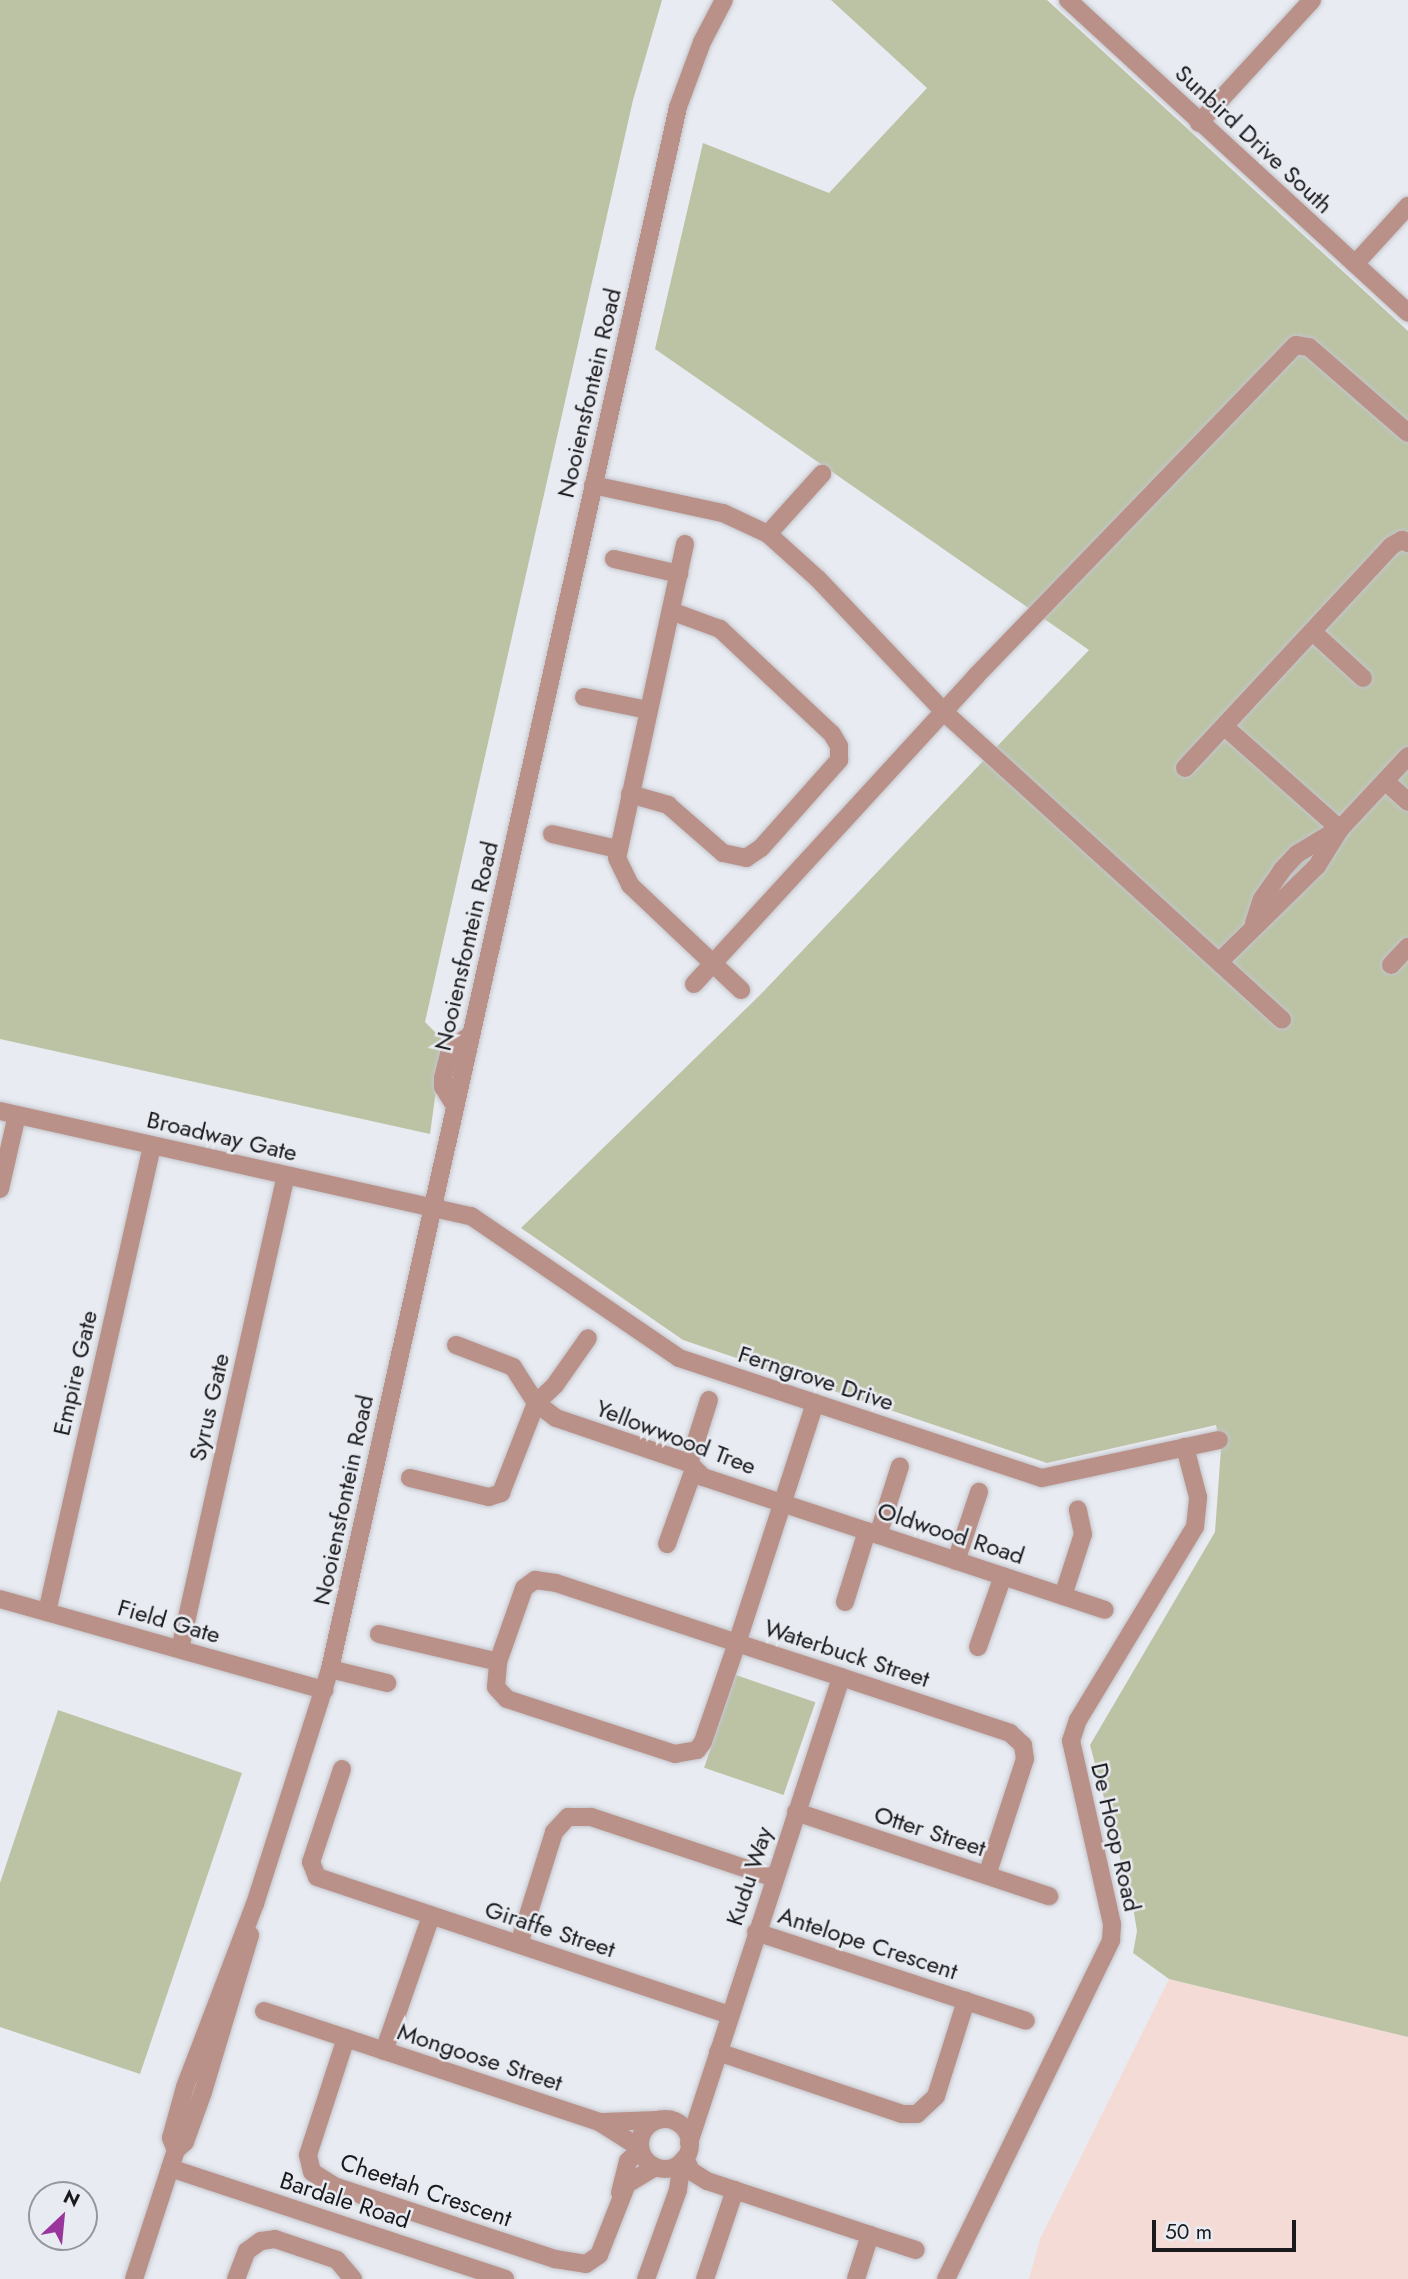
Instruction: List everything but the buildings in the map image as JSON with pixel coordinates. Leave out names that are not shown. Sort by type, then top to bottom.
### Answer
[{"type":"street","name":"Nooiensfontein Road","points":[[134,2279],[176,2150],[171,2138],[185,2087],[255,1904],[330,1669],[678,107],[702,42],[724,0]]},
{"type":"street","name":"Sunbird Drive South","points":[[1068,0],[1408,313]]},
{"type":"street","points":[[1199,123],[1312,0]]},
{"type":"street","points":[[1355,264],[1408,206]]},
{"type":"street","points":[[694,984],[944,712],[1296,345],[1309,347],[1408,433]]},
{"type":"street","points":[[768,534],[822,474]]},
{"type":"street","points":[[593,485],[723,513],[768,534],[818,579],[944,712],[1282,1020]]},
{"type":"street","points":[[1185,768],[1391,547],[1402,540],[1408,542]]},
{"type":"street","points":[[685,544],[617,849],[624,877],[741,990]]},
{"type":"street","points":[[614,559],[679,574]]},
{"type":"street","points":[[629,794],[668,805],[723,853],[746,858],[761,848],[839,760],[839,746],[832,734],[724,633],[705,620],[671,611]]},
{"type":"street","points":[[1313,632],[1363,678]]},
{"type":"street","points":[[584,697],[648,710]]},
{"type":"street","points":[[1225,727],[1340,829]]},
{"type":"street","points":[[1219,962],[1254,923],[1317,866],[1340,829],[1408,756]]},
{"type":"street","points":[[1385,781],[1408,802]]},
{"type":"street","points":[[552,834],[617,849]]},
{"type":"street","points":[[1391,965],[1408,947]]},
{"type":"street","points":[[0,1189],[8,1113]]},
{"type":"street","name":"Broadway Gate","points":[[8,1113],[433,1207]]},
{"type":"street","name":"Empire Gate","points":[[47,1612],[152,1146]]},
{"type":"street","name":"Syrus Gate","points":[[180,1650],[286,1175]]},
{"type":"street","name":"Ferngrove Drive","points":[[433,1207],[471,1216],[495,1229],[674,1355],[1047,1479],[1219,1440]]},
{"type":"street","points":[[410,1478],[489,1497],[499,1495],[507,1485],[536,1403],[555,1385],[588,1338]]},
{"type":"street","name":"Yellowwood Tree","points":[[456,1345],[513,1367],[536,1403],[556,1418],[691,1466],[702,1477],[782,1504]]},
{"type":"street","points":[[667,1544],[709,1400]]},
{"type":"street","points":[[379,1634],[498,1662],[496,1687],[506,1699],[681,1756],[693,1753],[704,1742],[815,1403]]},
{"type":"street","name":"De Hoop Road","points":[[946,2279],[1111,1940],[1112,1924],[1071,1741],[1078,1720],[1195,1527],[1198,1497],[1185,1447]]},
{"type":"street","points":[[845,1602],[900,1466]]},
{"type":"street","points":[[956,1561],[979,1492]]},
{"type":"street","name":"Oldwood Road","points":[[782,1504],[1105,1610]]},
{"type":"street","points":[[1063,1596],[1083,1534],[1078,1510]]},
{"type":"street","points":[[978,1647],[1003,1576]]},
{"type":"street","name":"Waterbuck Street","points":[[498,1662],[524,1588],[535,1580],[556,1583],[1010,1733],[1021,1741],[1024,1765],[987,1875]]},
{"type":"street","name":"Field Gate","points":[[0,1599],[324,1690]]},
{"type":"street","points":[[330,1669],[387,1683]]},
{"type":"street","name":"Kudu Way","points":[[646,2279],[678,2190],[685,2154],[705,2090],[841,1677]]},
{"type":"street","name":"Giraffe Street","points":[[342,1769],[311,1867],[319,1878],[729,2015]]},
{"type":"street","name":"Otter Street","points":[[796,1812],[1049,1896]]},
{"type":"street","points":[[519,1944],[554,1832],[568,1817],[591,1817],[774,1878]]},
{"type":"street","points":[[384,2051],[431,1916]]},
{"type":"street","name":"Antelope Crescent","points":[[718,2052],[902,2114],[917,2114],[936,2096],[966,2001],[756,1933]]},
{"type":"street","points":[[966,2001],[1026,2021]]},
{"type":"street","name":"Mongoose Street","points":[[264,2011],[599,2122],[640,2149]]},
{"type":"street","name":"Cheetah Crescent","points":[[346,2039],[307,2155],[312,2172],[323,2181],[575,2264],[592,2262],[599,2255],[620,2196],[628,2161],[640,2149]]},
{"type":"street","name":"Kudu Way","points":[[667,2120],[705,2090]]},
{"type":"street","points":[[670,2208],[657,2167],[640,2149],[645,2128],[667,2120],[683,2127],[685,2154],[702,2179],[916,2250]]},
{"type":"street","name":"Mongoose Street","points":[[599,2122],[667,2120]]},
{"type":"street","points":[[657,2167],[685,2154]]},
{"type":"street","name":"Cheetah Crescent","points":[[620,2196],[631,2180],[657,2167]]},
{"type":"street","name":"Bardale Road","points":[[170,2168],[505,2279]]},
{"type":"street","points":[[678,2190],[702,2179]]},
{"type":"street","points":[[705,2279],[735,2190]]},
{"type":"street","points":[[856,2279],[870,2235]]},
{"type":"street","points":[[236,2279],[247,2251],[269,2239],[337,2260],[352,2275]]},
{"type":"shaded area","points":[[1169,1979],[1408,2037],[1408,2279],[1029,2279],[1040,2239]]},
{"type":"green space","points":[[0,0],[662,0],[633,100],[425,1022],[443,1040],[430,1134],[0,1039]]},
{"type":"green space","points":[[831,0],[1047,0],[1408,331],[1408,2037],[1169,1979],[1133,1953],[1137,1931],[1133,1907],[1090,1745],[1215,1532],[1221,1449],[1216,1425],[1047,1463],[683,1340],[521,1228],[760,995],[1089,650],[655,349],[703,143],[829,193],[927,88]]},
{"type":"green space","points":[[736,1675],[815,1702],[784,1795],[704,1768]]},
{"type":"green space","points":[[58,1710],[242,1773],[140,2074],[0,2027],[0,1883]]}]
